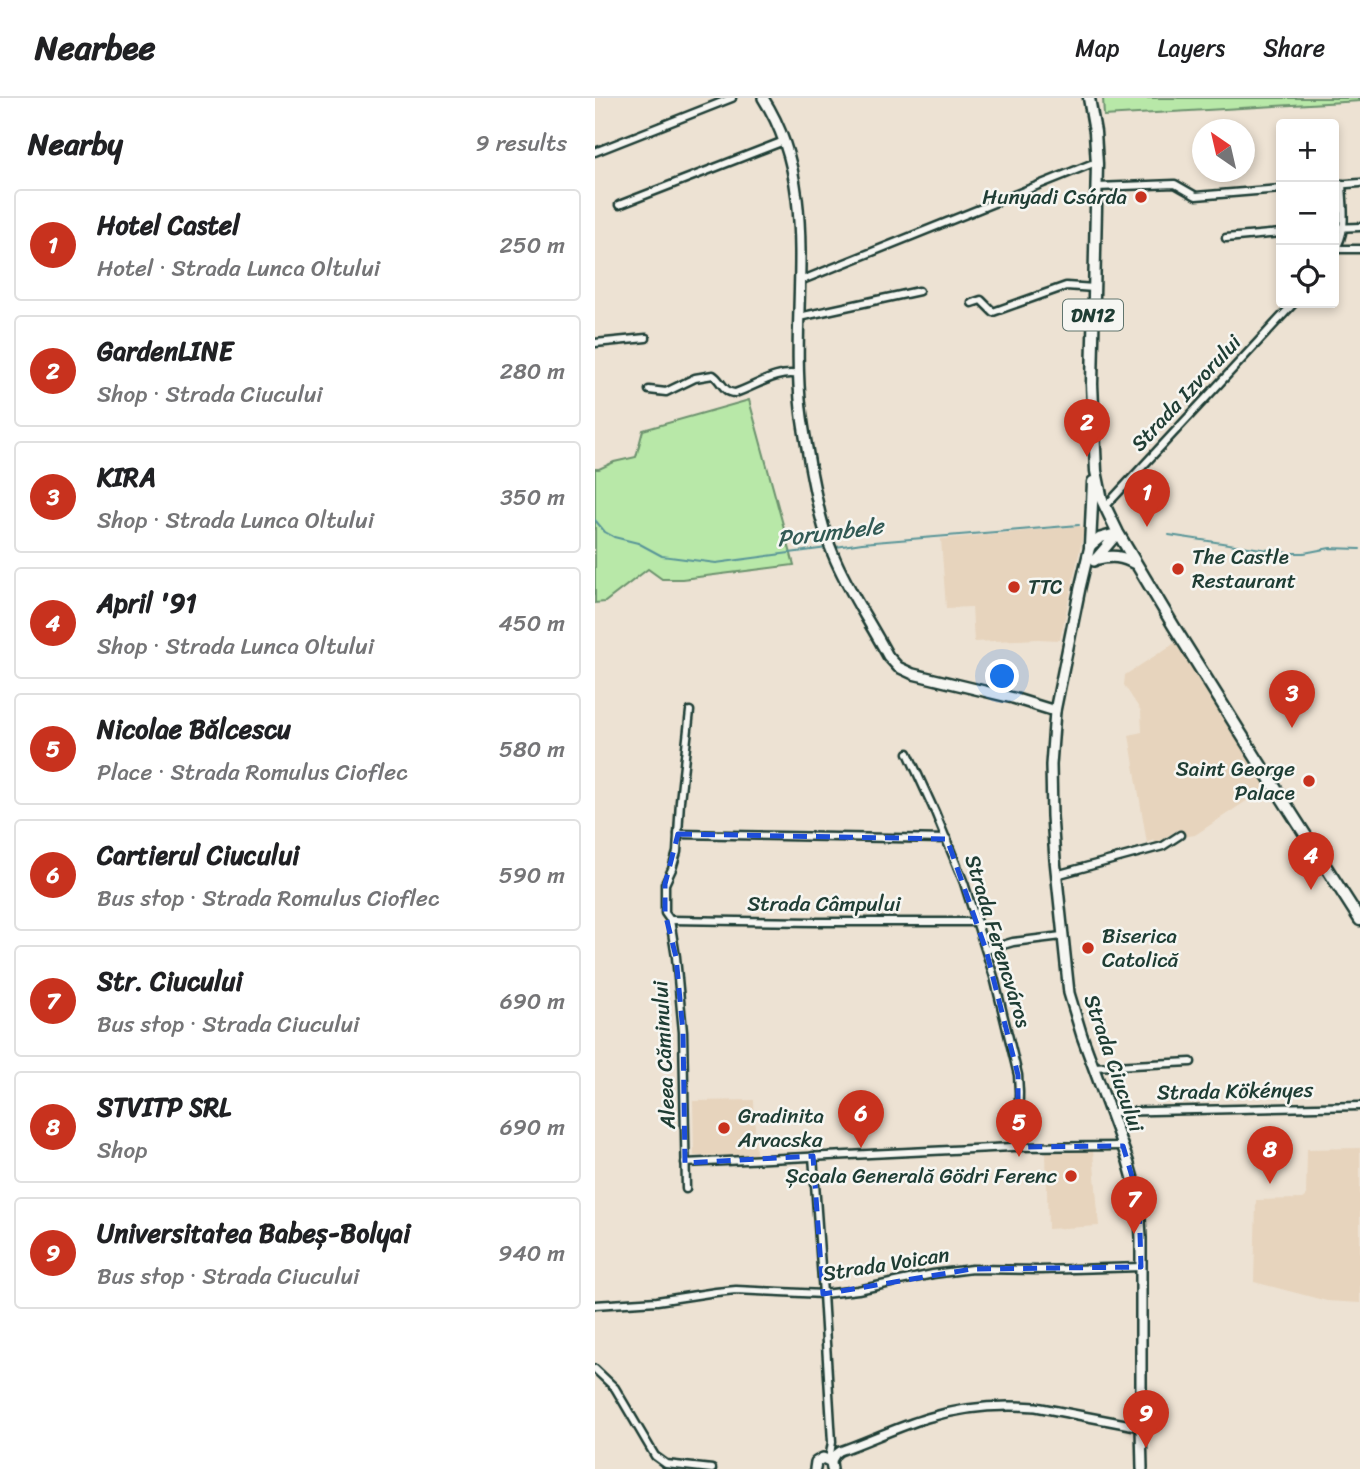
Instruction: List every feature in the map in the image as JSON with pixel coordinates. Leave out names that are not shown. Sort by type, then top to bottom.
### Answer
[{"type":"main road","points":[[763,98],[784,141],[797,194],[800,230],[799,396],[815,492],[833,555],[888,656],[898,667],[913,674],[1055,711]]},
{"type":"main road","name":"DN12","points":[[1090,100],[1095,132],[1097,187],[1092,384],[1096,471],[1104,508],[1136,565],[1360,920]]},
{"type":"main road","points":[[1090,545],[1093,480],[1096,471]]},
{"type":"main road","points":[[1090,545],[1100,538],[1118,533]]},
{"type":"main road","points":[[1080,588],[1088,569],[1118,533]]},
{"type":"main road","name":"Strada Ciucului","points":[[1090,545],[1055,711],[1051,765],[1052,816],[1069,993],[1123,1146],[1139,1200],[1142,1469]]},
{"type":"main road","points":[[1097,559],[1120,556],[1136,565]]},
{"type":"main road","points":[[812,1468],[821,1458],[831,1464]]},
{"type":"street","points":[[595,152],[732,98]]},
{"type":"street","points":[[619,205],[784,141]]},
{"type":"street","points":[[800,281],[1094,161]]},
{"type":"street","points":[[1339,184],[1360,183]]},
{"type":"street","points":[[1097,187],[1175,184],[1196,196],[1276,189]]},
{"type":"street","points":[[1337,245],[1343,227],[1339,193]]},
{"type":"street","points":[[1339,227],[1360,227]]},
{"type":"street","points":[[1226,238],[1276,233]]},
{"type":"street","points":[[1339,250],[1360,249]]},
{"type":"street","points":[[972,303],[981,300],[993,312],[1066,286],[1094,288]]},
{"type":"street","points":[[799,317],[919,291]]},
{"type":"street","name":"Strada Izvorului","points":[[1104,508],[1289,308]]},
{"type":"street","points":[[595,343],[646,338]]},
{"type":"street","points":[[649,390],[666,391],[695,378],[713,375],[727,390],[735,393],[782,375],[799,375]]},
{"type":"street","name":"Aleea Căminului","points":[[686,1189],[683,1032],[676,957],[670,920],[665,913],[665,884],[677,852],[690,710]]},
{"type":"street","name":"Strada Ferencváros","points":[[908,753],[947,839],[965,887],[1004,1014],[1020,1092],[1018,1147]]},
{"type":"street","points":[[678,834],[947,839]]},
{"type":"street","points":[[1056,875],[1163,846],[1179,835]]},
{"type":"street","name":"Strada Câmpului","points":[[670,920],[977,922]]},
{"type":"street","points":[[986,950],[1013,942],[1062,936]]},
{"type":"street","points":[[1094,1067],[1191,1062]]},
{"type":"street","name":"Strada Kökényes","points":[[1110,1112],[1360,1106]]},
{"type":"street","points":[[685,1163],[1018,1147],[1123,1146]]},
{"type":"street","points":[[813,1156],[832,1442],[831,1464]]},
{"type":"street","name":"Strada Voican","points":[[595,1305],[657,1301],[736,1290],[823,1294],[972,1269],[1141,1268]]},
{"type":"street","points":[[595,1369],[615,1388],[655,1456],[666,1464],[712,1469]]},
{"type":"street","points":[[831,1464],[840,1451],[924,1419],[981,1407],[1035,1407],[1141,1427]]},
{"type":"highlighted area","points":[[678,834],[947,839],[986,950],[1018,1075],[1018,1147],[1123,1146],[1139,1200],[1141,1267],[972,1269],[823,1294],[813,1156],[685,1163],[683,1032],[676,957],[665,913],[665,884]]},
{"type":"shaded area","points":[[1079,526],[1084,528],[1084,531],[1060,640],[974,642],[972,607],[946,608],[941,539]]},
{"type":"shaded area","points":[[1178,641],[1203,686],[1269,786],[1195,835],[1183,837],[1178,829],[1156,844],[1154,840],[1147,843],[1129,735],[1142,732],[1141,711],[1124,685],[1125,675]]},
{"type":"shaded area","name":"Gradinita Arvacska","points":[[754,1100],[756,1155],[694,1156],[693,1101]]},
{"type":"shaded area","points":[[1360,1148],[1360,1303],[1327,1301],[1254,1282],[1256,1200],[1306,1197],[1307,1149]]},
{"type":"shaded area","name":"Școala Generală Gödri Ferenc","points":[[1093,1151],[1099,1226],[1048,1229],[1046,1152]]},
{"type":"green space","points":[[1103,98],[1360,98],[1360,101],[1104,116]]},
{"type":"green space","points":[[749,400],[794,565],[682,579],[662,579],[648,569],[605,602],[595,603],[595,469],[636,457],[643,430]]},
{"type":"waterway","name":"Porumbele","points":[[595,520],[605,532],[614,537],[638,543],[662,556],[716,563],[827,548]]},
{"type":"waterway","name":"Porumbele","points":[[836,547],[1079,525]]},
{"type":"waterway","name":"Porumbele","points":[[1169,535],[1289,553],[1330,548],[1360,549]]},
{"type":"place","name":"Hunyadi Csárda","points":[[1141,197]]},
{"type":"place","name":"GardenLINE","points":[[1087,457]]},
{"type":"place","name":"Hotel Castel","points":[[1147,527]]},
{"type":"place","name":"The Castle Restaurant","points":[[1178,569]]},
{"type":"place","name":"TTC","points":[[1014,587]]},
{"type":"place","name":"KIRA","points":[[1292,728]]},
{"type":"place","name":"Saint George Palace","points":[[1309,781]]},
{"type":"place","name":"April '91","points":[[1311,890]]},
{"type":"place","name":"Biserica Catolică","points":[[1088,948]]},
{"type":"place","name":"Gradinita Arvacska","points":[[724,1128]]},
{"type":"place","name":"Cartierul Ciucului","points":[[861,1148]]},
{"type":"place","name":"Nicolae Bălcescu","points":[[1019,1157]]},
{"type":"place","name":"Școala Generală Gödri Ferenc","points":[[1071,1176]]},
{"type":"place","name":"STVITP SRL","points":[[1270,1184]]},
{"type":"place","name":"Str. Ciucului","points":[[1134,1234]]},
{"type":"place","name":"Universitatea Babeș-Bolyai","points":[[1146,1448]]}]
